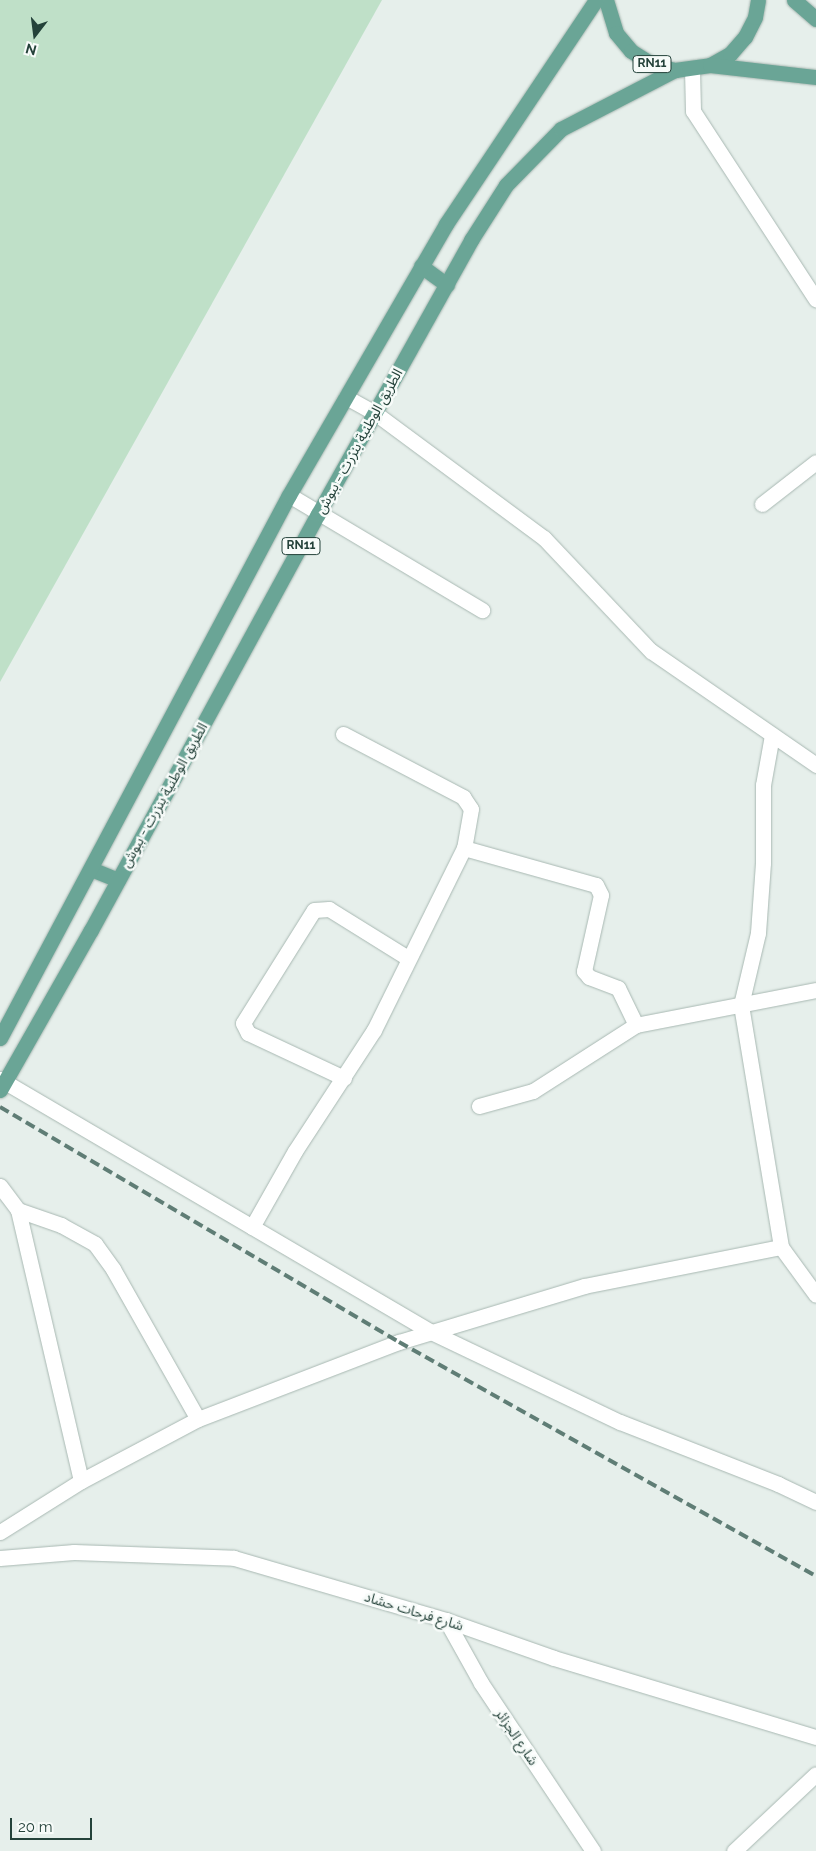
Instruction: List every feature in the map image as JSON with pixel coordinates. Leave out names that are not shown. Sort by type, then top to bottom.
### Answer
[{"type":"main road","name":"الطريق الوطنية بنزرت - ببوش","points":[[0,1038],[289,495],[421,266],[596,0]]},
{"type":"main road","name":"RN11","points":[[606,0],[616,33],[632,51],[652,64],[675,70],[692,70],[710,65],[730,54],[745,37],[755,17],[758,0]]},
{"type":"main road","points":[[794,0],[816,18]]},
{"type":"main road","name":"RN11","points":[[710,65],[816,77]]},
{"type":"main road","name":"الطريق الوطنية بنزرت - ببوش","points":[[2,1084],[118,880],[375,412],[506,185],[561,129],[675,70]]},
{"type":"main road","points":[[421,266],[447,285]]},
{"type":"main road","points":[[91,869],[118,880]]},
{"type":"street","points":[[692,70],[693,111],[816,300]]},
{"type":"street","points":[[346,397],[375,412],[544,538],[651,650],[816,765]]},
{"type":"street","points":[[762,504],[816,462]]},
{"type":"street","points":[[289,495],[482,610]]},
{"type":"street","points":[[252,1227],[295,1151],[374,1030],[464,848],[471,809],[463,797],[344,734]]},
{"type":"street","points":[[772,735],[763,784],[763,863],[758,933],[741,1005],[781,1247],[816,1296]]},
{"type":"street","points":[[464,848],[596,885],[601,895],[584,971],[589,977],[618,988],[636,1025]]},
{"type":"street","points":[[344,1078],[248,1034],[243,1023],[314,910],[329,908],[408,958]]},
{"type":"street","points":[[478,1106],[533,1091],[636,1025],[816,990]]},
{"type":"street","points":[[2,1084],[431,1332],[620,1422],[778,1484],[816,1502]]},
{"type":"street","points":[[0,1186],[18,1210],[81,1481]]},
{"type":"street","points":[[18,1210],[61,1225],[95,1244],[113,1269],[198,1418]]},
{"type":"street","points":[[0,1532],[81,1481],[198,1418],[431,1332],[584,1286],[781,1247]]},
{"type":"street","name":"شارع فرحات حشاد","points":[[0,1558],[74,1552],[234,1558],[446,1620],[554,1658],[816,1737]]},
{"type":"street","name":"شارع الجزائر","points":[[446,1620],[481,1683],[593,1851]]},
{"type":"street","points":[[734,1851],[816,1774]]},
{"type":"green space","points":[[0,0],[382,0],[0,682]]},
{"type":"railway","points":[[0,1107],[399,1342],[816,1576]]}]
